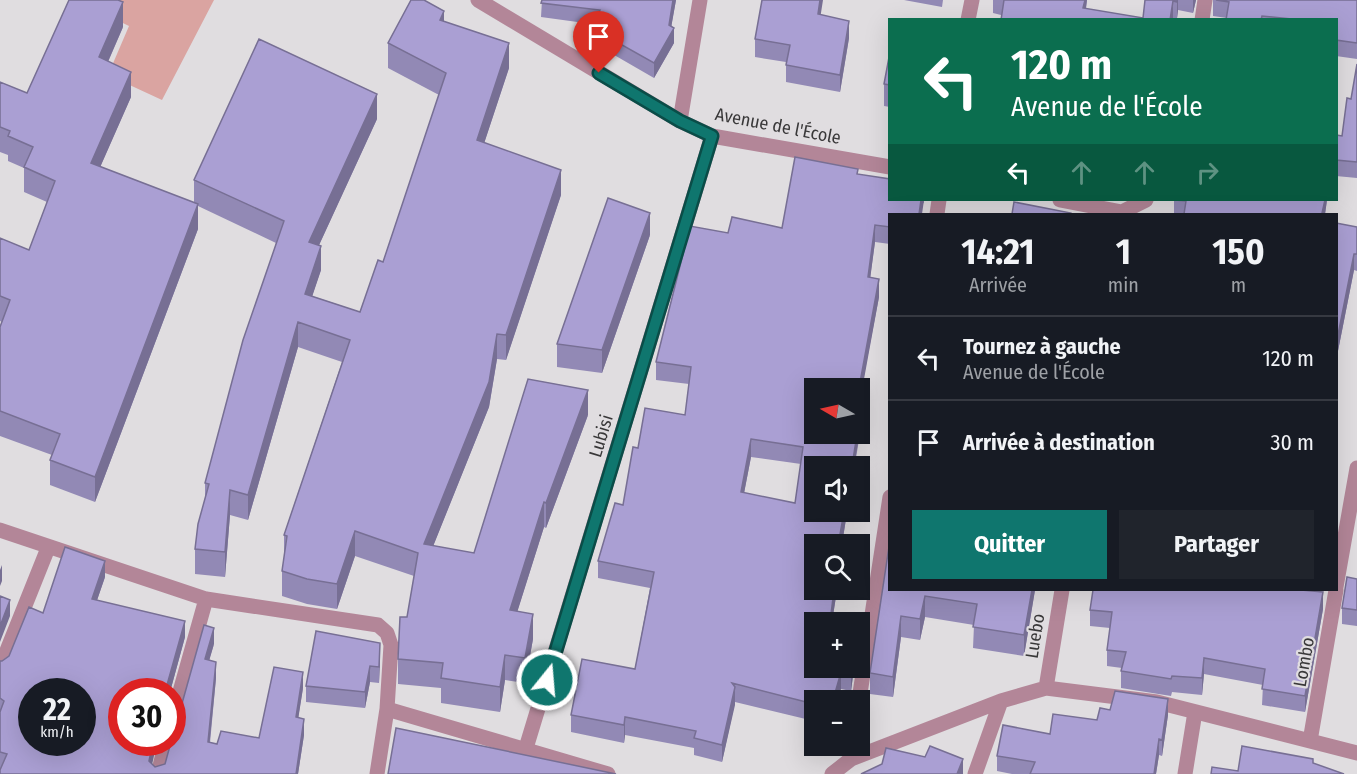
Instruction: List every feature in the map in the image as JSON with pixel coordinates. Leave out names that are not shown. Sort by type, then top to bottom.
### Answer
[{"type":"street","name":"Avenue de l'École","points":[[478,0],[680,121],[712,136],[888,167]]},
{"type":"street","points":[[680,121],[700,0]]},
{"type":"street","points":[[968,18],[972,0]]},
{"type":"street","points":[[1202,18],[1205,0]]},
{"type":"street","name":"Lubisi","points":[[526,748],[712,136]]},
{"type":"street","points":[[1065,201],[1122,213],[1144,201]]},
{"type":"street","name":"Lombo","points":[[1338,577],[1357,468]]},
{"type":"street","points":[[861,690],[888,510]]},
{"type":"street","points":[[0,530],[48,548],[206,599],[378,625],[387,633],[392,645],[387,709],[377,774]]},
{"type":"street","points":[[0,668],[48,548]]},
{"type":"street","name":"Luebo","points":[[1046,688],[1062,591]]},
{"type":"street","name":"Lombo","points":[[1310,741],[1335,591]]},
{"type":"street","points":[[184,678],[206,599]]},
{"type":"street","points":[[870,746],[1046,688],[1157,702],[1357,753]]},
{"type":"street","points":[[975,774],[1001,701]]},
{"type":"street","points":[[387,709],[526,748],[608,774]]},
{"type":"street","points":[[1185,774],[1195,712]]},
{"type":"street","points":[[158,774],[162,756]]},
{"type":"street","points":[[832,774],[848,756]]},
{"type":"shaded area","points":[[93,0],[214,0],[162,100],[108,75],[129,26],[90,7]]},
{"type":"building","points":[[69,0],[118,0],[123,2],[99,57],[131,72],[91,163],[198,204],[95,477],[50,460],[60,434],[0,411],[0,327],[10,300],[0,296],[0,238],[29,250],[55,181],[24,167],[33,147],[8,136],[10,131],[0,127],[0,82],[27,93]]},
{"type":"building","points":[[411,0],[424,0],[444,11],[440,20],[509,43],[477,140],[561,170],[506,335],[497,334],[489,382],[424,544],[474,553],[528,379],[588,390],[546,503],[544,502],[510,610],[533,614],[525,658],[505,655],[500,687],[441,678],[443,663],[398,659],[400,617],[407,617],[418,553],[355,531],[337,584],[307,579],[282,571],[287,536],[284,535],[350,340],[298,322],[248,495],[230,490],[225,552],[195,549],[198,524],[209,484],[205,483],[243,340],[284,221],[194,180],[259,39],[377,94],[309,242],[321,246],[305,294],[360,312],[378,260],[383,262],[446,73],[388,43]]},
{"type":"building","points":[[542,0],[673,0],[669,25],[674,28],[654,63],[590,27],[600,10],[541,3]]},
{"type":"building","points":[[762,0],[820,0],[818,14],[849,21],[840,75],[786,65],[790,45],[755,39]]},
{"type":"building","points":[[1004,0],[1085,0],[1083,8],[1143,18],[1001,18]]},
{"type":"building","points":[[1145,0],[1177,0],[1177,2],[1173,1],[1170,18],[1143,18]]},
{"type":"building","points":[[1216,0],[1357,0],[1357,43],[1338,40],[1338,18],[1262,16],[1262,18],[1226,18],[1229,2]]},
{"type":"building","points":[[888,63],[888,85],[884,84]]},
{"type":"building","points":[[1357,64],[1357,162],[1338,160],[1338,135],[1342,136],[1347,98],[1351,99]]},
{"type":"building","points":[[795,157],[858,169],[857,174],[888,179],[888,201],[921,201],[919,213],[888,213],[888,227],[875,225],[868,277],[879,279],[861,378],[804,378],[804,444],[855,444],[854,456],[804,456],[804,522],[842,522],[840,534],[804,534],[804,600],[833,600],[831,612],[804,612],[804,678],[839,678],[836,690],[804,690],[804,701],[732,683],[735,687],[722,745],[694,738],[696,731],[625,717],[624,725],[571,715],[582,659],[635,669],[654,572],[598,561],[615,503],[623,505],[633,447],[638,448],[645,408],[685,415],[691,367],[656,362],[690,226],[728,233],[732,217],[782,228]],"holes":[[[751,439],[803,447],[795,503],[741,492]]]},
{"type":"building","points":[[608,198],[650,213],[602,350],[557,344]]},
{"type":"building","points":[[1186,201],[1325,201],[1322,213],[1184,213]]},
{"type":"building","points":[[1014,202],[1071,213],[1012,213]]},
{"type":"building","points":[[1338,223],[1357,227],[1357,254],[1354,254],[1338,335]]},
{"type":"building","points":[[65,547],[105,561],[92,599],[185,621],[169,678],[108,678],[108,756],[150,756],[149,761],[155,767],[165,764],[167,756],[186,756],[186,689],[204,625],[214,628],[205,659],[216,662],[208,742],[217,744],[221,731],[259,738],[274,667],[303,672],[296,717],[304,719],[296,774],[0,774],[7,754],[0,752],[0,712],[4,701],[0,698],[0,661],[9,656],[29,607],[43,613]]},
{"type":"building","points":[[888,553],[888,591],[1032,591],[1024,635],[973,627],[977,604],[925,596],[920,619],[901,616],[893,677],[870,673]]},
{"type":"building","points":[[1347,577],[1357,579],[1357,610],[1342,608]]},
{"type":"building","points":[[1093,591],[1323,592],[1305,696],[1262,689],[1265,669],[1204,658],[1202,678],[1172,676],[1171,679],[1121,671],[1126,652],[1107,650],[1112,612],[1090,610]]},
{"type":"building","points":[[0,596],[10,600],[0,626]]},
{"type":"building","points":[[316,631],[380,643],[379,667],[370,666],[365,692],[306,686]]},
{"type":"building","points":[[1115,691],[1168,699],[1154,774],[1030,774],[1035,762],[997,756],[1003,725],[1050,734],[1053,714],[1097,720],[1100,708],[1110,710]]},
{"type":"building","points":[[396,728],[616,774],[388,774]]},
{"type":"building","points":[[930,746],[963,759],[957,774],[861,774],[882,764],[886,748],[925,757]]},
{"type":"building","points":[[1242,746],[1313,759],[1313,763],[1344,774],[1211,774],[1212,767],[1238,771]]},
{"type":"route","points":[[547,680],[712,136],[680,121],[599,73]]}]
